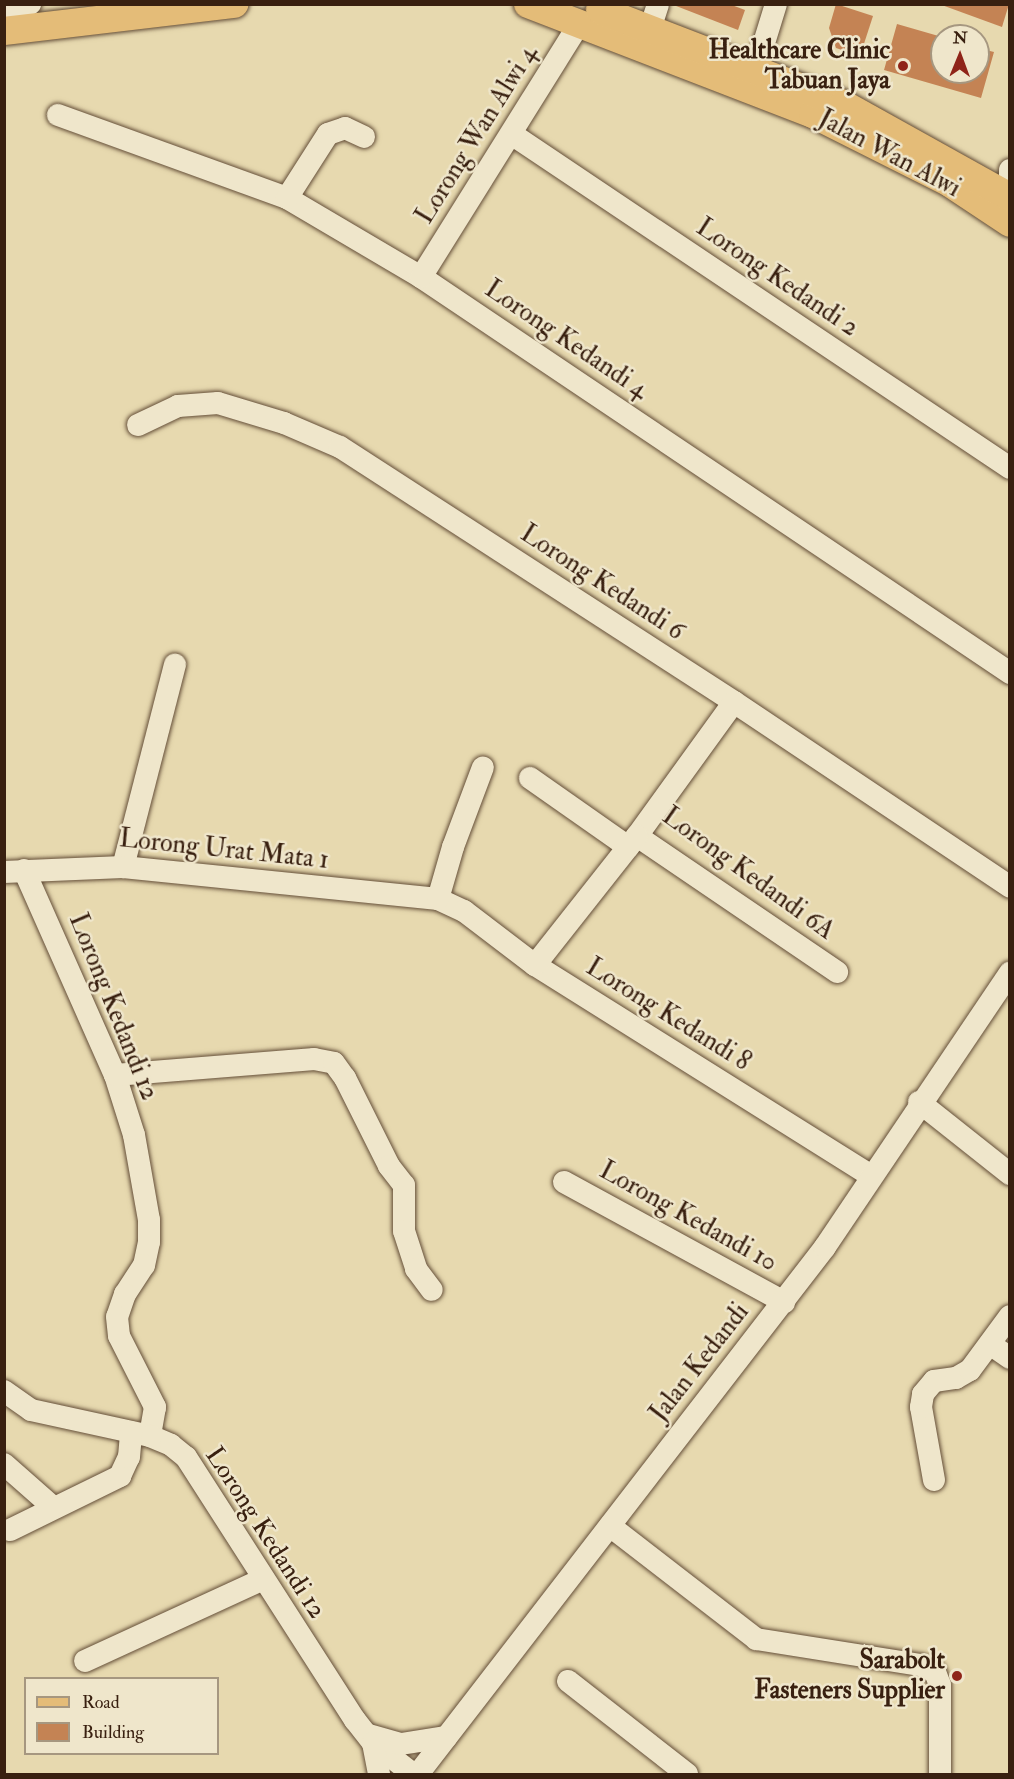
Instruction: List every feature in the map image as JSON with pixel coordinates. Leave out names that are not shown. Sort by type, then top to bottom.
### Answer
[{"type":"main road","points":[[4,31],[234,4]]},
{"type":"main road","name":"Jalan Wan Alwi","points":[[528,4],[582,14],[654,17],[756,69],[871,118],[1010,196]]},
{"type":"main road","name":"Jalan Wan Alwi","points":[[582,14],[881,145],[950,183],[1010,223]]},
{"type":"street","points":[[4,20],[30,4]]},
{"type":"street","points":[[756,69],[776,4]]},
{"type":"street","name":"Lorong Wan Alwi 4","points":[[421,277],[513,135],[582,14]]},
{"type":"street","name":"Lorong Kedandi 4","points":[[58,115],[286,198],[421,277],[1010,673]]},
{"type":"street","points":[[286,198],[328,134],[345,128],[364,137]]},
{"type":"street","name":"Lorong Kedandi 2","points":[[513,135],[1010,468]]},
{"type":"street","points":[[1010,170],[1010,191]]},
{"type":"street","name":"Lorong Kedandi 6","points":[[138,425],[178,406],[218,403],[315,435],[340,447],[734,702],[1010,887]]},
{"type":"street","points":[[123,867],[175,665]]},
{"type":"street","name":"Lorong Kedandi 6A","points":[[734,702],[633,841],[837,972]]},
{"type":"street","points":[[438,899],[453,847],[483,767]]},
{"type":"street","points":[[530,778],[633,841],[535,965]]},
{"type":"street","name":"Lorong Urat Mata 1","points":[[14,871],[123,867],[438,899]]},
{"type":"street","name":"Lorong Kedandi 12","points":[[14,871],[116,1075],[134,1136],[149,1220],[144,1265],[120,1309],[118,1336],[154,1407],[140,1434],[171,1445],[186,1457],[261,1580],[367,1736],[413,1774]]},
{"type":"street","name":"Lorong Kedandi 8","points":[[438,899],[464,911],[535,965],[870,1175]]},
{"type":"street","name":"Jalan Kedandi","points":[[418,1774],[784,1302],[919,1102],[1010,973]]},
{"type":"street","points":[[116,1075],[314,1059],[334,1063],[345,1078],[389,1166],[404,1185],[404,1232],[416,1269],[432,1290]]},
{"type":"street","points":[[919,1102],[1010,1174]]},
{"type":"street","name":"Lorong Kedandi 10","points":[[564,1182],[784,1302]]},
{"type":"street","points":[[934,1480],[921,1407],[923,1394],[934,1381],[956,1378],[970,1370],[1010,1316]]},
{"type":"street","points":[[990,1344],[1010,1358]]},
{"type":"street","points":[[4,1391],[32,1410],[140,1434],[120,1476],[10,1530]]},
{"type":"street","points":[[4,1464],[53,1507]]},
{"type":"street","points":[[610,1526],[756,1639],[921,1665],[935,1672],[940,1685],[940,1774]]},
{"type":"street","points":[[85,1661],[261,1580]]},
{"type":"street","points":[[568,1681],[687,1774]]},
{"type":"street","points":[[367,1736],[387,1743],[416,1744],[446,1737]]},
{"type":"street","points":[[367,1736],[379,1774]]},
{"type":"building","points":[[671,4],[729,4],[745,10],[738,30]]},
{"type":"building","points":[[836,4],[873,16],[860,56],[836,48],[829,28]]},
{"type":"building","points":[[939,4],[1009,4],[1002,27]]},
{"type":"building","points":[[897,24],[930,34],[930,83],[884,70]]},
{"type":"building","points":[[990,51],[994,52],[990,66]]},
{"type":"building","points":[[932,84],[985,84],[981,98]]},
{"type":"place","name":"Healthcare Clinic Tabuan Jaya","points":[[903,66]]},
{"type":"place","name":"Sarabolt Fasteners Supplier","points":[[957,1676]]}]
